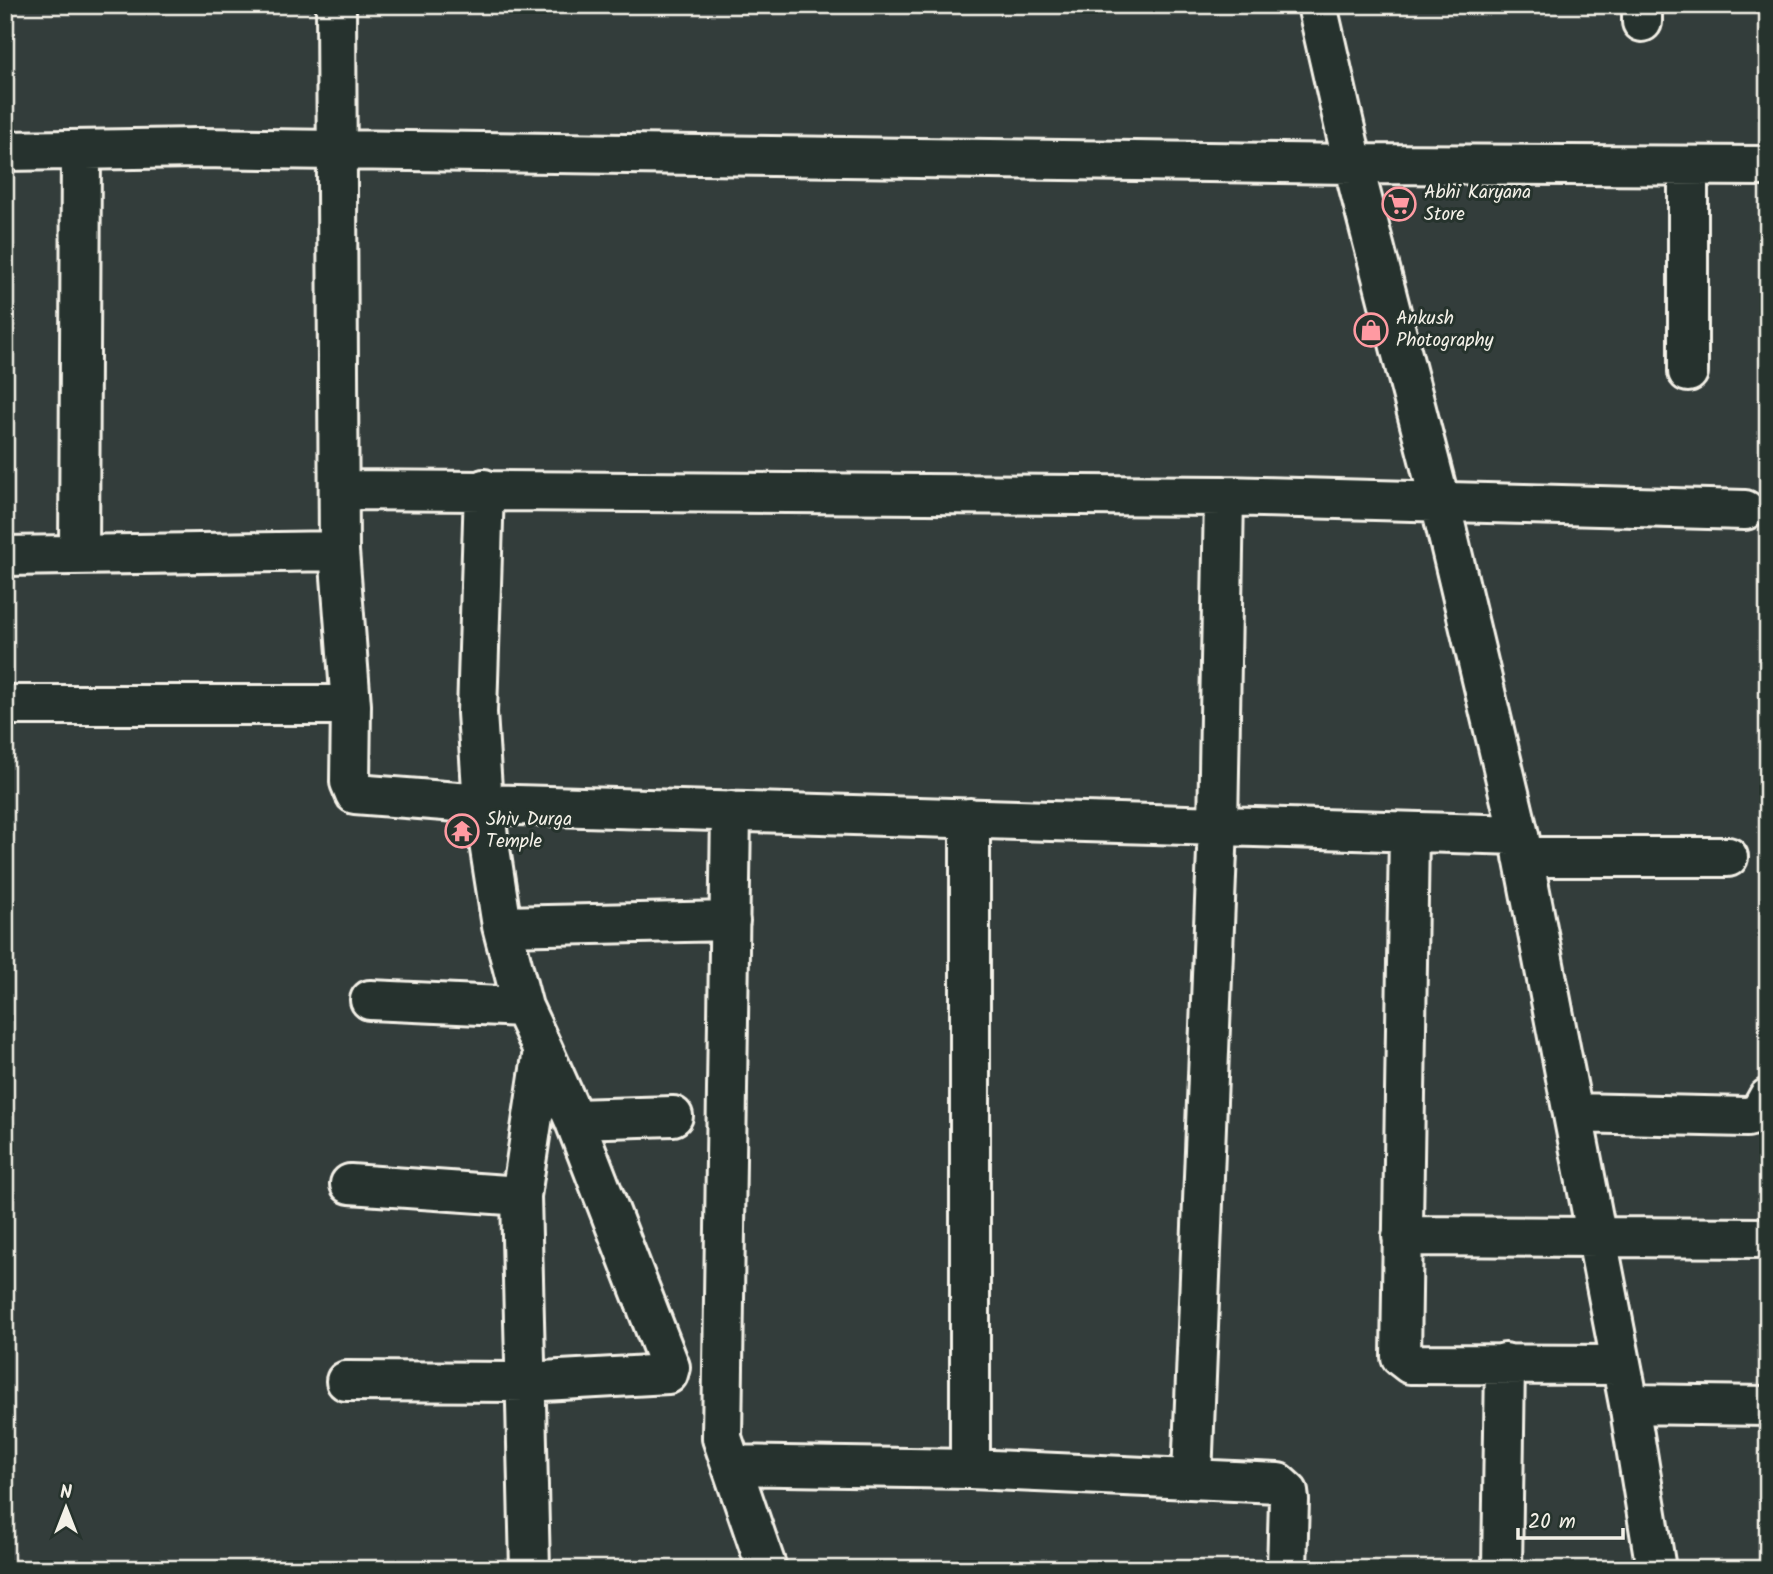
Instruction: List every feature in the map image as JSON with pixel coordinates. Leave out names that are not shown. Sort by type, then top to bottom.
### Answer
[{"type":"street","points":[[336,5],[339,551],[351,705],[350,782],[355,794],[483,804],[1409,832],[1521,846],[1728,857]]},
{"type":"street","points":[[1317,5],[1353,164],[1440,502],[1521,846],[1629,1404],[1656,1569]]},
{"type":"street","points":[[79,555],[81,150]]},
{"type":"street","points":[[5,151],[336,150],[1353,164],[1768,166]]},
{"type":"street","points":[[1688,166],[1688,372]]},
{"type":"street","points":[[346,1381],[525,1382],[664,1377],[670,1371],[574,1119],[523,1007],[502,926],[483,804],[477,713],[484,489]]},
{"type":"street","points":[[340,490],[1224,496],[1745,510]]},
{"type":"street","points":[[1192,1477],[1218,826],[1224,496]]},
{"type":"street","points":[[5,556],[339,551]]},
{"type":"street","points":[[5,705],[351,705]]},
{"type":"street","points":[[731,811],[722,1438],[767,1569]]},
{"type":"street","points":[[970,818],[970,1469]]},
{"type":"street","points":[[1409,832],[1402,1360],[1410,1364],[1620,1365]]},
{"type":"street","points":[[502,926],[730,921]]},
{"type":"street","points":[[370,1000],[523,1007]]},
{"type":"street","points":[[530,1569],[521,1196],[543,1051]]},
{"type":"street","points":[[1573,1113],[1747,1117],[1759,1114],[1768,1098]]},
{"type":"street","points":[[574,1119],[674,1116]]},
{"type":"street","points":[[350,1184],[521,1196]]},
{"type":"street","points":[[1402,1236],[1768,1238]]},
{"type":"street","points":[[1502,1569],[1505,1363]]},
{"type":"street","points":[[1629,1404],[1768,1406]]},
{"type":"street","points":[[731,1465],[970,1469],[1270,1481],[1283,1486],[1290,1500],[1287,1569]]},
{"type":"place","name":"Abhi Karyana Store","points":[[1399,204]]},
{"type":"place","name":"Ankush Photography","points":[[1371,330]]},
{"type":"place","name":"Shiv Durga Temple","points":[[462,831]]}]
